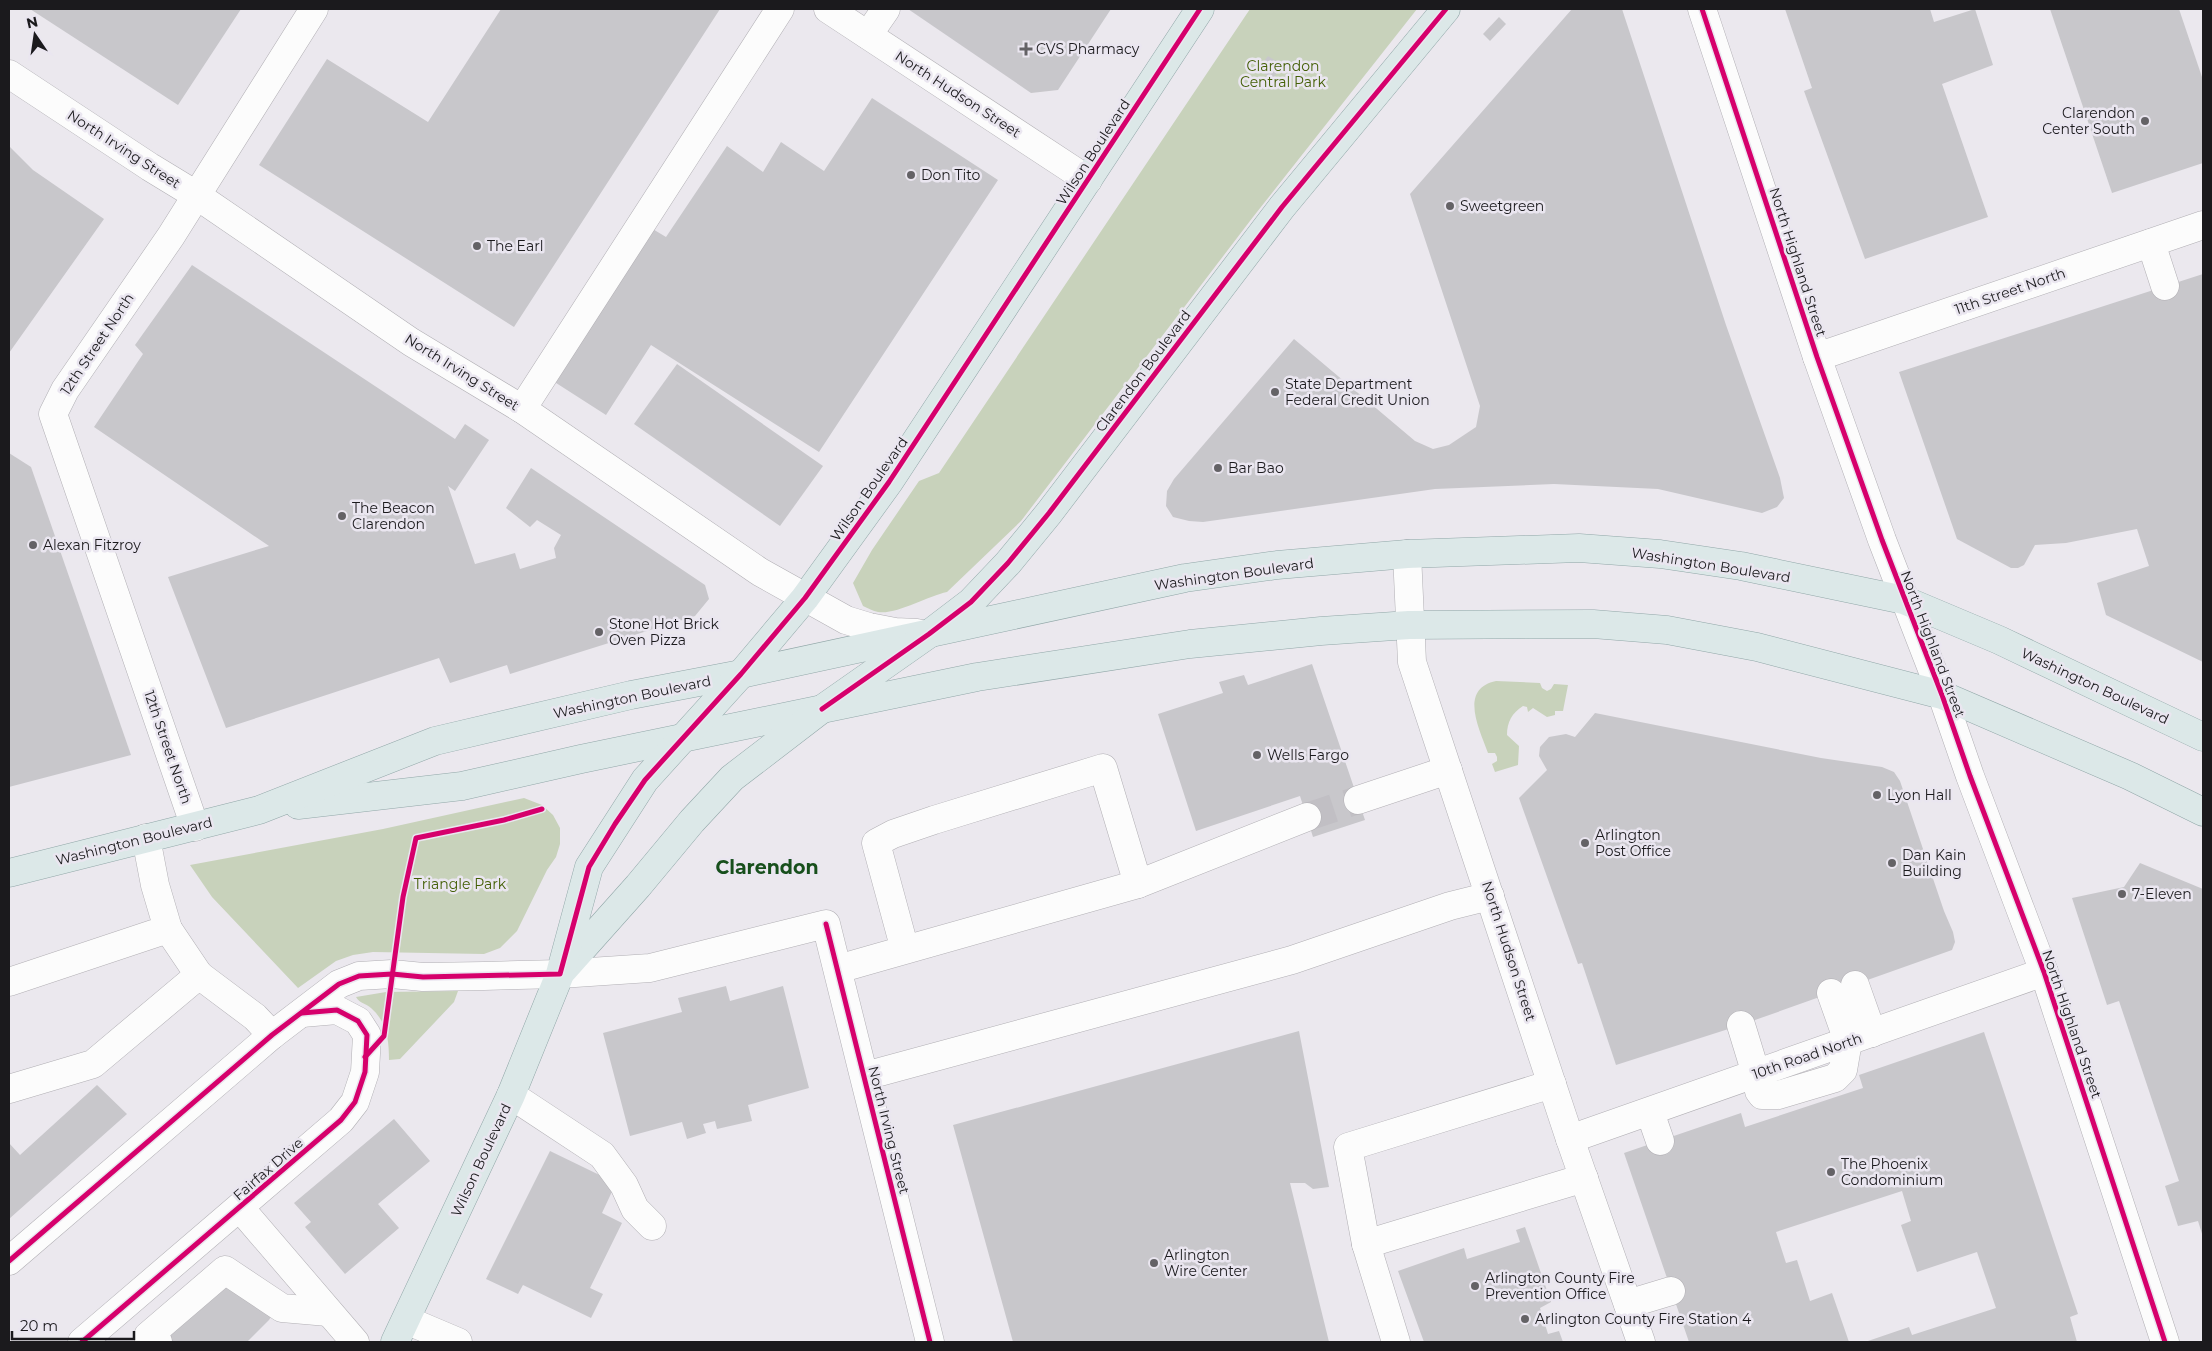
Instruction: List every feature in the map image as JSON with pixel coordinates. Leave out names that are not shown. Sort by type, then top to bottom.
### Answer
[{"type":"main road","name":"Wilson Boulevard","points":[[400,1331],[511,1095],[560,974],[589,867],[645,780],[741,674],[805,598],[890,482],[1200,9]]},
{"type":"main road","name":"Clarendon Boulevard","points":[[822,709],[971,602],[1043,520],[1282,207],[1446,9]]},
{"type":"main road","name":"Washington Boulevard","points":[[9,872],[259,810],[436,741],[631,695],[741,674],[1185,578],[1277,565],[1407,554],[1579,548],[1660,554],[1741,566],[1904,600],[1999,640],[2203,737]]},
{"type":"main road","name":"Washington Boulevard","points":[[259,810],[462,786],[684,737],[977,677],[1190,644],[1321,631],[1410,625],[1593,624],[1667,630],[1756,647],[1942,695],[2130,776],[2203,812]]},
{"type":"main road","name":"Wilson Boulevard","points":[[560,974],[638,886],[692,821],[732,778],[822,709]]},
{"type":"street","name":"12th Street North","points":[[195,827],[53,414],[65,390],[171,236],[314,9]]},
{"type":"street","points":[[522,409],[780,9]]},
{"type":"street","name":"North Hudson Street","points":[[828,9],[1088,180]]},
{"type":"street","points":[[868,35],[886,9]]},
{"type":"street","name":"North Highland Street","points":[[1702,9],[1818,357],[1904,600],[1942,695],[1970,776],[2044,972],[2165,1342]]},
{"type":"street","name":"North Irving Street","points":[[9,74],[150,168],[196,195],[411,342],[522,409],[737,557],[846,620],[894,632],[929,634]]},
{"type":"street","name":"11th Street North","points":[[1818,357],[2203,225]]},
{"type":"street","points":[[2151,243],[2165,286]]},
{"type":"street","name":"North Hudson Street","points":[[1407,554],[1412,662],[1570,1139],[1641,1342]]},
{"type":"street","points":[[905,950],[876,843],[893,834],[1056,781],[1103,768],[1138,884]]},
{"type":"street","points":[[1358,800],[1448,770]]},
{"type":"street","points":[[838,969],[1138,884],[1307,817]]},
{"type":"street","points":[[146,838],[155,885],[168,929],[199,974],[255,1017],[272,1035]]},
{"type":"street","points":[[865,1076],[1292,960],[1450,906],[1490,896]]},
{"type":"street","name":"North Irving Street","points":[[560,974],[650,968],[826,924],[930,1342]]},
{"type":"street","points":[[9,982],[168,929]]},
{"type":"street","name":"10th Road North","points":[[1570,1139],[2044,972]]},
{"type":"street","points":[[9,1089],[93,1064],[199,974]]},
{"type":"street","points":[[9,1261],[272,1035],[339,984],[359,976],[392,974],[423,977],[560,974]]},
{"type":"street","points":[[1843,989],[1860,1037]]},
{"type":"street","name":"Fairfax Drive","points":[[82,1342],[341,1120],[355,1102],[365,1072],[366,1035],[358,1021],[337,1010],[302,1013]]},
{"type":"street","points":[[1741,1025],[1756,1074]]},
{"type":"street","points":[[1396,1342],[1366,1244],[1348,1148],[1552,1084]]},
{"type":"street","points":[[511,1095],[602,1155],[624,1185],[635,1209],[652,1226]]},
{"type":"street","points":[[1644,1114],[1653,1143]]},
{"type":"street","points":[[1366,1244],[1584,1178]]},
{"type":"street","points":[[240,1208],[354,1342]]},
{"type":"street","points":[[158,1342],[148,1336],[225,1270],[282,1308],[328,1312]]},
{"type":"street","points":[[1628,1304],[1671,1291]]},
{"type":"street","points":[[400,1331],[458,1342]]},
{"type":"green space","name":"Clarendon Central Park","points":[[1250,9],[1417,9],[1253,217],[1021,521],[947,592],[894,611],[876,612],[863,606],[853,583],[872,550],[919,481],[939,473]]},
{"type":"green space","points":[[1496,681],[1540,683],[1542,688],[1547,691],[1554,684],[1568,685],[1563,711],[1555,711],[1555,715],[1547,717],[1533,708],[1528,712],[1527,707],[1523,706],[1513,715],[1509,722],[1507,735],[1519,746],[1518,765],[1495,772],[1492,764],[1497,761],[1497,757],[1495,753],[1488,753],[1477,722],[1475,701],[1478,692],[1484,685]]},
{"type":"green space","name":"Triangle Park","points":[[524,798],[542,805],[553,815],[560,828],[560,844],[556,857],[547,870],[517,931],[500,948],[484,954],[373,952],[353,955],[336,961],[298,988],[212,897],[190,865],[383,829]]},
{"type":"green space","points":[[458,991],[454,1002],[400,1059],[389,1060],[388,1038],[381,1019],[371,1008],[356,997],[386,992]]},
{"type":"building","points":[[30,9],[241,9],[178,105]]},
{"type":"building","name":"The Earl","points":[[501,9],[720,9],[514,327],[259,165],[327,59],[428,122]]},
{"type":"building","name":"CVS Pharmacy","points":[[908,9],[1111,9],[1058,90],[1031,93]]},
{"type":"building","points":[[1572,9],[1622,9],[1726,325],[1780,478],[1784,498],[1777,507],[1762,513],[1658,489],[1554,484],[1435,489],[1203,522],[1173,517],[1166,506],[1167,491],[1174,479],[1294,339],[1415,441],[1433,449],[1449,445],[1476,427],[1480,406],[1410,194]]},
{"type":"building","points":[[1785,9],[1930,9],[1934,22],[1975,9],[1993,65],[1942,84],[1988,217],[1865,259],[1804,91],[1812,88]]},
{"type":"building","name":"Clarendon Center South","points":[[2050,9],[2179,9],[2203,80],[2203,163],[2112,193]]},
{"type":"building","points":[[1499,17],[1506,24],[1490,41],[1483,34]]},
{"type":"building","points":[[1268,56],[1283,66],[1272,79],[1258,69]]},
{"type":"building","points":[[872,98],[998,180],[819,452],[651,345],[606,415],[553,381],[651,228],[666,237],[727,146],[763,172],[781,142],[824,171]]},
{"type":"building","points":[[9,146],[33,170],[104,219],[9,353]]},
{"type":"building","name":"The Beacon Clarendon","points":[[192,265],[455,439],[465,424],[489,440],[455,491],[448,486],[475,564],[515,553],[520,569],[556,558],[554,548],[561,535],[537,520],[530,527],[506,508],[531,468],[705,585],[709,599],[695,616],[510,674],[507,665],[450,683],[439,658],[226,728],[168,577],[269,546],[94,427],[143,354],[135,345]]},
{"type":"building","points":[[2203,274],[2203,662],[2106,615],[2097,583],[2149,566],[2137,529],[2066,543],[2035,545],[2024,565],[2018,568],[2011,568],[1957,539],[1899,372]]},
{"type":"building","points":[[677,364],[823,466],[780,526],[634,424]]},
{"type":"building","name":"Alexan Fitzroy","points":[[9,453],[31,467],[131,755],[9,787]]},
{"type":"building","name":"Wells Fargo","points":[[1312,664],[1365,820],[1313,837],[1300,796],[1196,831],[1158,714],[1223,693],[1219,682],[1244,675],[1248,685]]},
{"type":"building","points":[[1595,713],[1821,758],[1882,767],[1894,772],[1900,781],[1944,911],[1953,932],[1955,942],[1952,950],[1741,1025],[1616,1065],[1582,963],[1578,964],[1519,798],[1547,770],[1539,756],[1540,747],[1549,737],[1566,734],[1575,737]]},
{"type":"building","points":[[2140,863],[2203,889],[2203,1237],[2198,1221],[2178,1226],[2165,1186],[2179,1181],[2119,1001],[2107,1005],[2072,898],[2124,887]]},
{"type":"building","points":[[726,986],[730,1001],[783,986],[809,1088],[748,1105],[752,1121],[717,1129],[715,1121],[703,1124],[706,1133],[687,1139],[682,1122],[630,1136],[603,1033],[682,1012],[678,998]]},
{"type":"building","points":[[1299,1031],[1329,1187],[1313,1189],[1305,1183],[1290,1183],[1329,1342],[1013,1342],[953,1125]]},
{"type":"building","name":"The Phoenix Condominium","points":[[1984,1032],[2078,1314],[2070,1317],[2077,1342],[1865,1342],[1909,1327],[1912,1335],[1996,1308],[1977,1252],[1917,1272],[1901,1225],[1911,1221],[1902,1191],[1776,1232],[1786,1263],[1797,1260],[1810,1301],[1832,1293],[1849,1342],[1689,1342],[1624,1153],[1741,1113],[1745,1127],[1863,1088],[1859,1075]]},
{"type":"building","points":[[97,1085],[127,1114],[9,1219],[9,1143],[20,1155]]},
{"type":"building","points":[[394,1119],[430,1161],[378,1204],[399,1228],[345,1274],[305,1227],[311,1222],[294,1203]]},
{"type":"building","points":[[550,1151],[616,1183],[602,1213],[622,1223],[590,1288],[603,1294],[591,1318],[523,1285],[518,1294],[486,1279]]},
{"type":"building","name":"Arlington County Fire Prevention Office","points":[[1525,1227],[1551,1302],[1540,1308],[1548,1334],[1559,1331],[1563,1342],[1424,1342],[1398,1271],[1464,1248],[1467,1259],[1520,1242],[1516,1230]]},
{"type":"building","points":[[231,1263],[281,1301],[269,1320],[247,1342],[138,1342]]},
{"type":"tunnel","points":[[1307,817],[1358,800]]},
{"type":"cycle path","points":[[9,1261],[272,1035],[339,984],[359,976],[392,974],[423,977],[560,974],[589,867],[615,824],[645,780],[741,674],[805,598],[889,482],[1200,9]]},
{"type":"cycle path","points":[[822,709],[971,602],[1008,563],[1049,513],[1282,207],[1446,9]]},
{"type":"cycle path","points":[[1702,9],[1817,357],[1882,540],[1942,695],[1970,776],[2044,972],[2165,1342]]},
{"type":"cycle path","points":[[365,1057],[384,1036],[403,897],[416,838],[504,820],[542,809]]},
{"type":"cycle path","points":[[826,924],[930,1342]]},
{"type":"cycle path","points":[[82,1342],[341,1120],[355,1102],[365,1072],[367,1035],[358,1021],[337,1010],[302,1013]]},
{"type":"place","name":"CVS Pharmacy","points":[[1026,49]]},
{"type":"place","name":"Clarendon Center South","points":[[2145,121]]},
{"type":"place","name":"Don Tito","points":[[911,175]]},
{"type":"place","name":"Sweetgreen","points":[[1450,206]]},
{"type":"place","name":"The Earl","points":[[477,246]]},
{"type":"place","name":"State Department Federal Credit Union","points":[[1275,392]]},
{"type":"place","name":"Bar Bao","points":[[1218,468]]},
{"type":"place","name":"The Beacon Clarendon","points":[[342,516]]},
{"type":"place","name":"Alexan Fitzroy","points":[[33,545]]},
{"type":"place","name":"Stone Hot Brick Oven Pizza","points":[[599,632]]},
{"type":"place","name":"Wells Fargo","points":[[1257,755]]},
{"type":"place","name":"Lyon Hall","points":[[1877,795]]},
{"type":"place","name":"Arlington Post Office","points":[[1585,843]]},
{"type":"place","name":"Dan Kain Building","points":[[1892,863]]},
{"type":"place","name":"7-Eleven","points":[[2122,894]]},
{"type":"place","name":"The Phoenix Condominium","points":[[1831,1172]]},
{"type":"place","name":"Arlington Wire Center","points":[[1154,1263]]},
{"type":"place","name":"Arlington County Fire Prevention Office","points":[[1475,1286]]},
{"type":"place","name":"Arlington County Fire Station 4","points":[[1525,1319]]},
{"type":"district","name":"Clarendon","points":[[767,867]]}]
